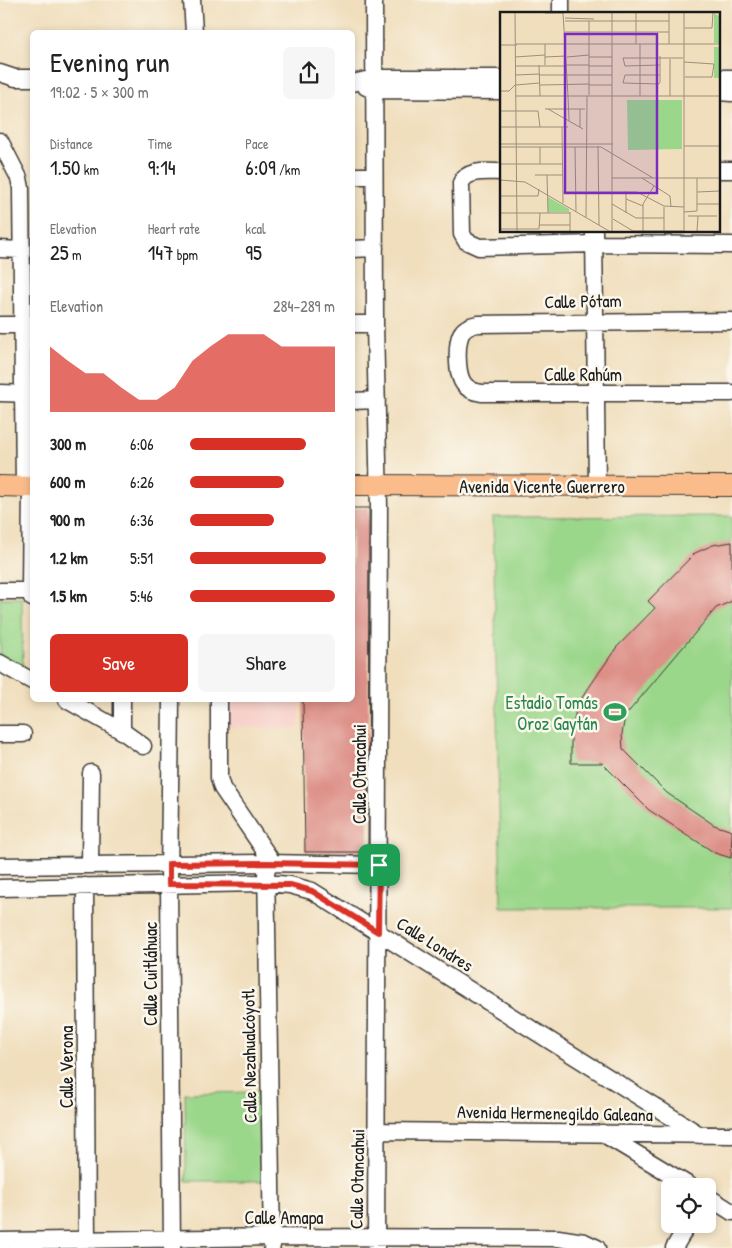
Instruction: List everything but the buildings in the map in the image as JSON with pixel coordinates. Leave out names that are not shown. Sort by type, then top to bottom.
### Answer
[{"type":"main road","points":[[0,486],[29,487]]},
{"type":"main road","name":"Avenida Vicente Guerrero","points":[[355,486],[732,486]]},
{"type":"street","points":[[192,0],[194,30]]},
{"type":"street","name":"Calle Otancahui","points":[[374,0],[375,324],[379,486],[378,1131],[376,1242]]},
{"type":"street","points":[[0,84],[8,76],[30,78]]},
{"type":"street","points":[[375,84],[500,78]]},
{"type":"street","points":[[355,83],[500,91]]},
{"type":"street","points":[[0,141],[17,174],[24,243],[30,522]]},
{"type":"street","points":[[500,172],[482,172],[464,178],[460,204],[462,234],[466,240],[479,248],[594,237],[732,245]]},
{"type":"street","points":[[355,176],[374,176]]},
{"type":"street","points":[[594,237],[597,486]]},
{"type":"street","points":[[0,249],[24,243]]},
{"type":"street","points":[[355,249],[375,248]]},
{"type":"street","name":"Calle Pótam","points":[[458,358],[461,335],[473,325],[595,321],[732,321]]},
{"type":"street","points":[[355,324],[375,324]]},
{"type":"street","points":[[0,325],[27,325]]},
{"type":"street","name":"Calle Rahúm","points":[[458,358],[462,381],[475,392],[595,394],[732,393]]},
{"type":"street","points":[[0,393],[28,394]]},
{"type":"street","points":[[355,401],[377,400]]},
{"type":"street","points":[[0,591],[30,593]]},
{"type":"street","points":[[0,663],[30,680]]},
{"type":"street","points":[[70,702],[122,730],[143,746]]},
{"type":"street","points":[[122,702],[122,730]]},
{"type":"street","name":"Calle Cuitláhuac","points":[[171,702],[169,884],[172,1243]]},
{"type":"street","points":[[219,702],[219,778],[222,788],[270,863]]},
{"type":"street","points":[[0,734],[23,734]]},
{"type":"street","points":[[90,865],[92,773]]},
{"type":"street","points":[[0,866],[270,863],[379,865]]},
{"type":"street","name":"Calle Nezahualcóyotl","points":[[270,863],[266,884],[272,1242]]},
{"type":"street","name":"Calle Londres","points":[[0,888],[266,884],[290,885],[312,891],[700,1135]]},
{"type":"street","name":"Calle Verona","points":[[85,886],[87,1243]]},
{"type":"street","name":"Avenida Hermenegildo Galeana","points":[[378,1131],[602,1132],[732,1136]]},
{"type":"street","points":[[602,1132],[677,1178]]},
{"type":"street","points":[[716,1202],[732,1212]]},
{"type":"street","points":[[674,1248],[683,1233]]},
{"type":"street","name":"Calle Amapa","points":[[0,1241],[87,1243],[486,1243],[558,1238],[584,1242],[597,1248]]},
{"type":"shaded area","points":[[213,702],[300,702],[299,728],[212,727]]},
{"type":"green space","name":"Estadio Tomás Oroz Gaytán","points":[[732,516],[732,908],[501,908],[493,517]]},
{"type":"green space","points":[[0,598],[22,598],[23,670],[0,656]]},
{"type":"green space","points":[[268,1092],[268,1181],[186,1181],[185,1093]]},
{"type":"place","name":"Estadio Tomás Oroz Gaytán","points":[[615,712]]},
{"type":"route","points":[[169,864],[379,865],[378,932],[312,891],[290,885],[169,884],[169,864]]}]
